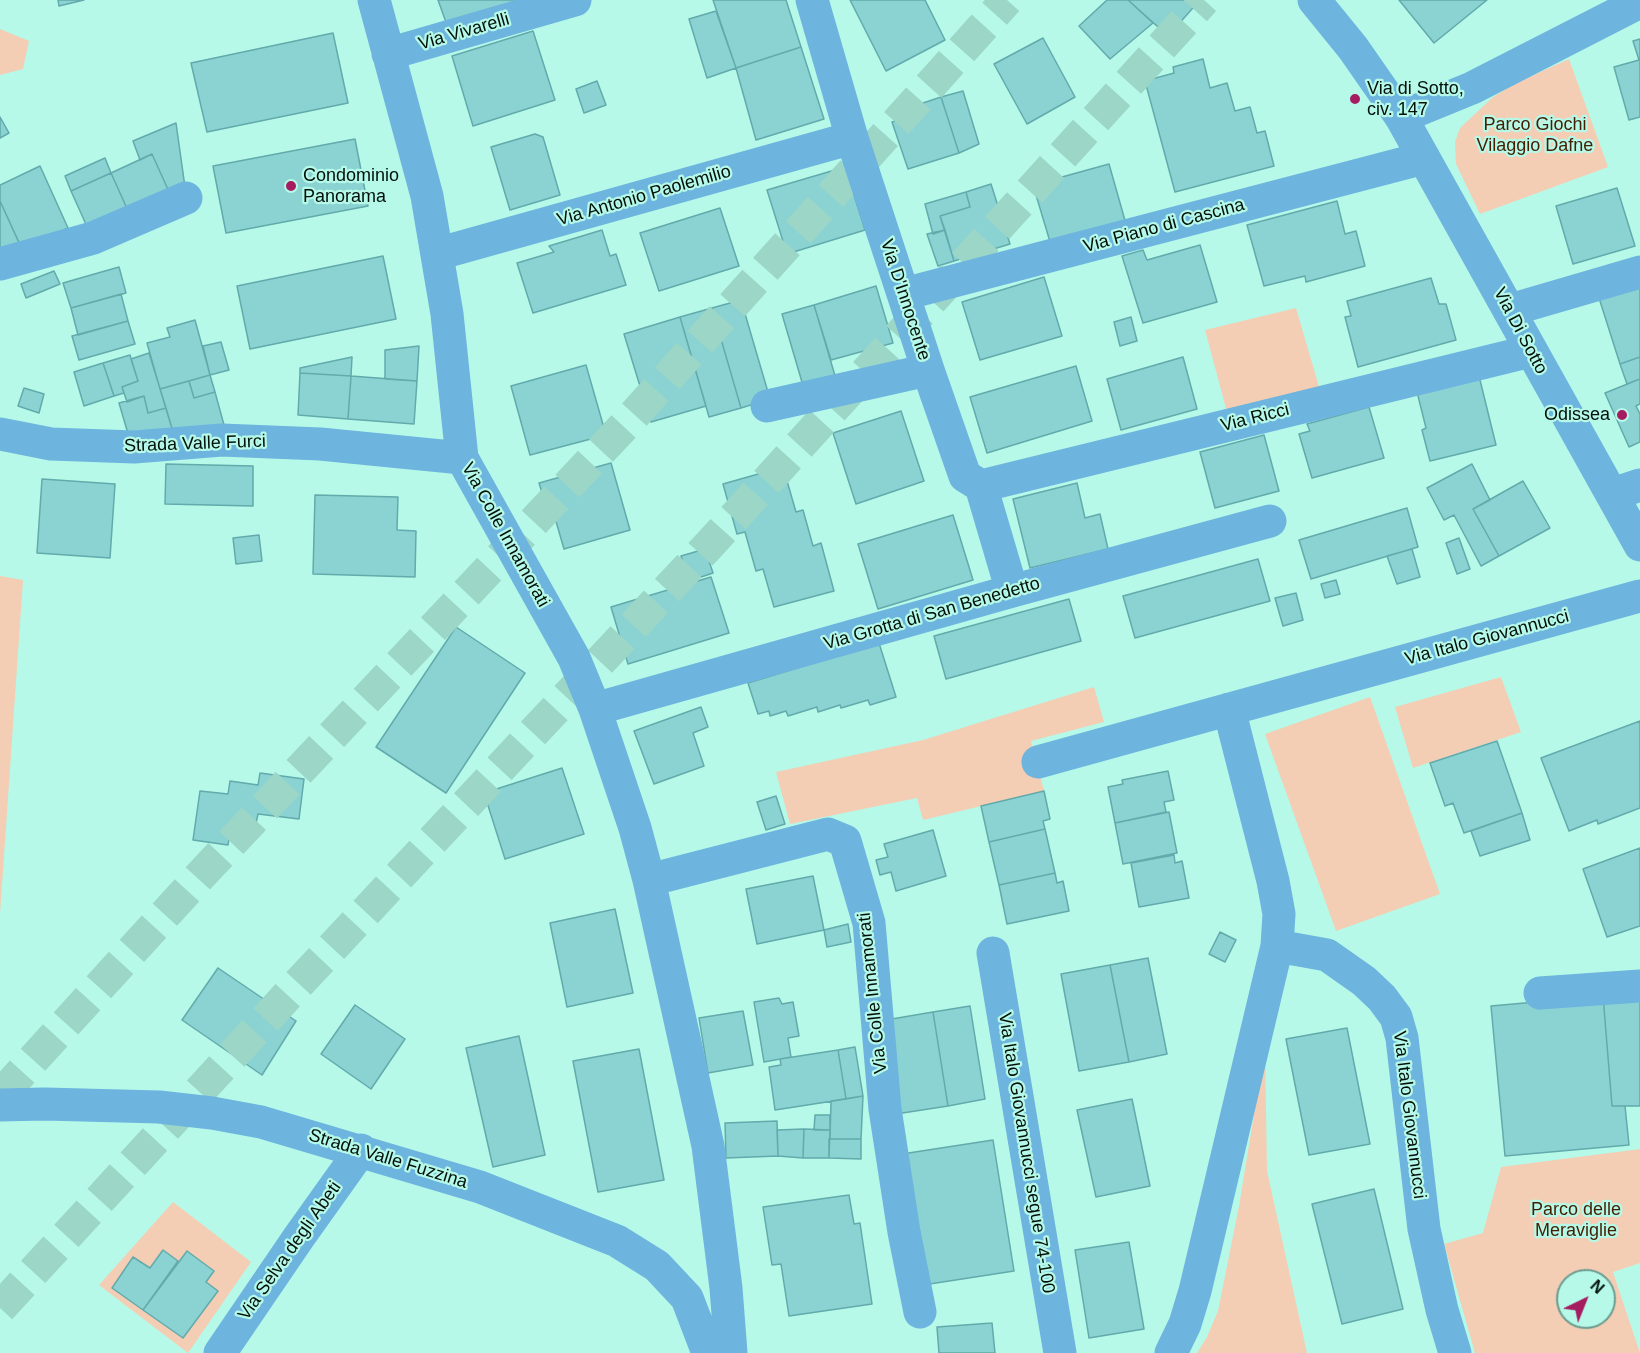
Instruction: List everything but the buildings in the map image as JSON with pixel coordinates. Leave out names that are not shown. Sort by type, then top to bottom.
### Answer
[{"type":"street","name":"Via Colle Innamorati","points":[[374,0],[427,196],[447,314],[462,458],[574,658],[595,709],[635,828],[649,880],[708,1146],[726,1288],[731,1353]]},
{"type":"street","name":"Via Vivarelli","points":[[388,54],[575,0]]},
{"type":"street","name":"Via D'Innocente","points":[[812,0],[852,138],[928,370],[965,476],[981,486],[1012,591]]},
{"type":"street","name":"Via Di Sotto","points":[[1314,0],[1353,48],[1401,117],[1531,351],[1626,490],[1640,545]]},
{"type":"street","points":[[1401,117],[1472,88],[1640,2]]},
{"type":"street","name":"Via Antonio Paolemilio","points":[[437,254],[852,138]]},
{"type":"street","name":"Via Piano di Cascina","points":[[904,294],[1424,158]]},
{"type":"street","points":[[0,264],[93,238],[186,198]]},
{"type":"street","points":[[1510,310],[1640,272]]},
{"type":"street","name":"Via Ricci","points":[[981,486],[1531,351]]},
{"type":"street","points":[[767,406],[928,370]]},
{"type":"street","name":"Strada Valle Furci","points":[[0,434],[51,444],[134,447],[222,440],[320,444],[462,458]]},
{"type":"street","name":"Via Grotta di San Benedetto","points":[[595,709],[1270,521]]},
{"type":"street","name":"Via Italo Giovannucci","points":[[1038,762],[1640,596]]},
{"type":"street","points":[[1171,1353],[1185,1324],[1195,1291],[1276,946],[1279,914],[1273,881],[1229,709]]},
{"type":"street","name":"Via Colle Innamorati","points":[[649,880],[828,834],[845,841],[868,923],[885,1109],[904,1232],[920,1312]]},
{"type":"street","name":"Via Italo Giovannucci","points":[[1276,946],[1327,955],[1364,981],[1383,998],[1396,1017],[1402,1038],[1424,1229],[1442,1310],[1455,1353]]},
{"type":"street","name":"Via Italo Giovannucci segue 74-100","points":[[993,953],[1060,1353]]},
{"type":"street","points":[[1540,993],[1640,986]]},
{"type":"street","name":"Strada Valle Fuzzina","points":[[0,1105],[159,1107],[212,1113],[261,1122],[480,1187],[617,1241],[657,1266],[687,1298],[708,1353]]},
{"type":"street","name":"Via Selva degli Abeti","points":[[220,1353],[361,1150]]},
{"type":"green space","points":[[0,29],[29,41],[23,69],[0,75]]},
{"type":"green space","name":"Parco Giochi Vilaggio Dafne","points":[[1569,59],[1608,167],[1480,214],[1456,164],[1455,142],[1460,128],[1493,97],[1516,83]]},
{"type":"green space","points":[[1296,308],[1320,390],[1228,416],[1205,330]]},
{"type":"green space","points":[[0,576],[23,580],[0,914]]},
{"type":"green space","points":[[1501,677],[1521,732],[1413,768],[1395,707]]},
{"type":"green space","points":[[1094,687],[1104,722],[1031,741],[1044,791],[923,820],[917,798],[790,824],[776,772],[923,740]]},
{"type":"green space","points":[[1370,697],[1440,894],[1336,931],[1265,734]]},
{"type":"green space","points":[[1265,1047],[1267,1171],[1307,1353],[1197,1353],[1218,1311],[1239,1206]]},
{"type":"green space","name":"Parco delle Meraviglie","points":[[1640,1149],[1640,1263],[1616,1271],[1616,1269],[1556,1269],[1556,1329],[1616,1329],[1616,1281],[1640,1353],[1475,1353],[1444,1244],[1483,1233],[1501,1167]]},
{"type":"green space","points":[[173,1202],[251,1262],[188,1353],[99,1285]]},
{"type":"tunnel","points":[[0,1096],[200,876],[625,425],[1007,0]]},
{"type":"tunnel","points":[[0,1308],[299,983],[711,543],[1204,0]]},
{"type":"place","name":"Via di Sotto, civ. 147","points":[[1355,99]]},
{"type":"place","name":"Condominio Panorama","points":[[291,186]]},
{"type":"place","name":"Odissea","points":[[1622,415]]}]
